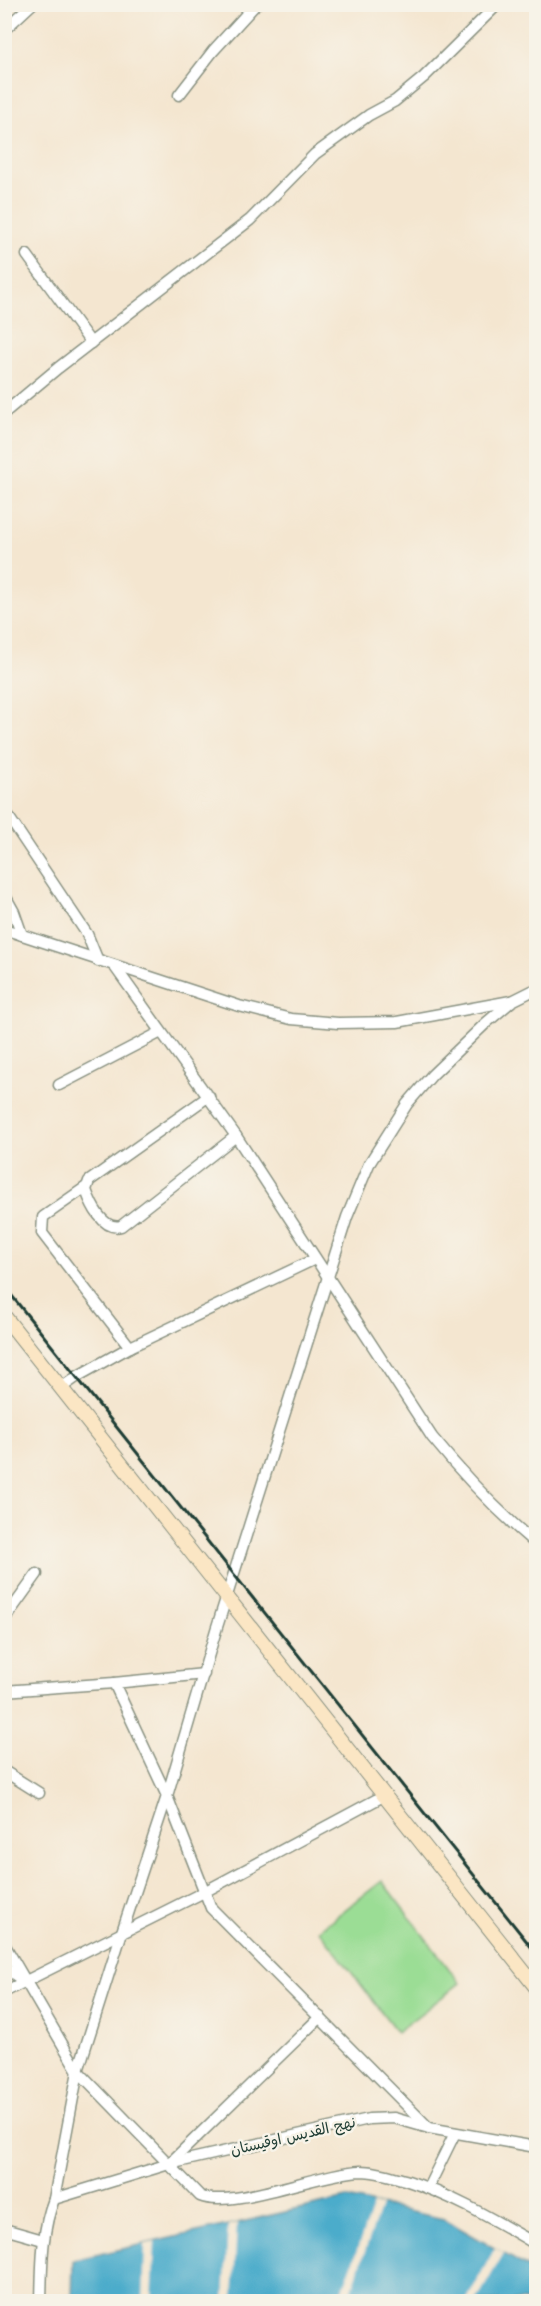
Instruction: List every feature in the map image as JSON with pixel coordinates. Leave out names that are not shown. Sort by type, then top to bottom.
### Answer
[{"type":"street","points":[[4,30],[32,4]]},
{"type":"street","points":[[179,96],[213,51],[256,4]]},
{"type":"street","points":[[4,413],[250,220],[295,173],[322,149],[369,115],[395,101],[424,77],[498,4]]},
{"type":"street","points":[[27,255],[91,343]]},
{"type":"street","points":[[4,810],[87,934],[98,961]]},
{"type":"street","points":[[4,894],[14,912],[22,935]]},
{"type":"street","points":[[4,930],[239,1006],[291,1018],[338,1023],[397,1022],[512,1001],[537,989]]},
{"type":"street","points":[[116,967],[236,1136],[432,1437],[471,1483],[535,1539]]},
{"type":"street","points":[[40,2301],[43,2240],[47,2216],[54,2199],[78,2072],[167,1796],[347,1217],[369,1164],[407,1104],[432,1075],[512,1001]]},
{"type":"street","points":[[59,1085],[161,1032]]},
{"type":"street","points":[[130,1347],[42,1233],[43,1218],[86,1187],[99,1172],[209,1096]]},
{"type":"street","points":[[86,1187],[96,1211],[109,1225],[117,1227],[236,1136]]},
{"type":"street","points":[[62,1388],[130,1347],[315,1259]]},
{"type":"street","points":[[4,1316],[537,1987]]},
{"type":"street","points":[[4,1620],[37,1574]]},
{"type":"street","points":[[4,1691],[204,1674]]},
{"type":"street","points":[[114,1683],[167,1796],[211,1908],[429,2128]]},
{"type":"street","points":[[4,1771],[39,1793]]},
{"type":"street","points":[[4,1992],[204,1892],[385,1795]]},
{"type":"street","points":[[4,1944],[78,2072],[200,2196],[210,2201],[229,2199],[361,2171],[379,2173],[428,2188],[454,2199],[537,2244]]},
{"type":"street","points":[[4,1967],[25,1981]]},
{"type":"street","points":[[169,2164],[320,2017]]},
{"type":"street","name":"نهج القديس اوقيستان","points":[[54,2199],[169,2164],[369,2119],[394,2118],[429,2128],[531,2146]]},
{"type":"street","points":[[428,2188],[455,2133]]},
{"type":"street","points":[[531,2146],[537,2152]]},
{"type":"street","points":[[4,2229],[43,2240]]},
{"type":"green space","points":[[382,1881],[460,1983],[397,2032],[319,1930]]},
{"type":"water","points":[[347,2198],[444,2219],[536,2272],[536,2301],[72,2302],[73,2260]]},
{"type":"pier","points":[[373,2204],[381,2205],[348,2301],[339,2301]]},
{"type":"pier","points":[[237,2223],[233,2301],[224,2301],[228,2225]]},
{"type":"pier","points":[[155,2242],[152,2301],[143,2301],[145,2244]]},
{"type":"pier","points":[[495,2248],[504,2253],[476,2301],[466,2301]]},
{"type":"railway","points":[[4,1286],[536,1953]]}]
